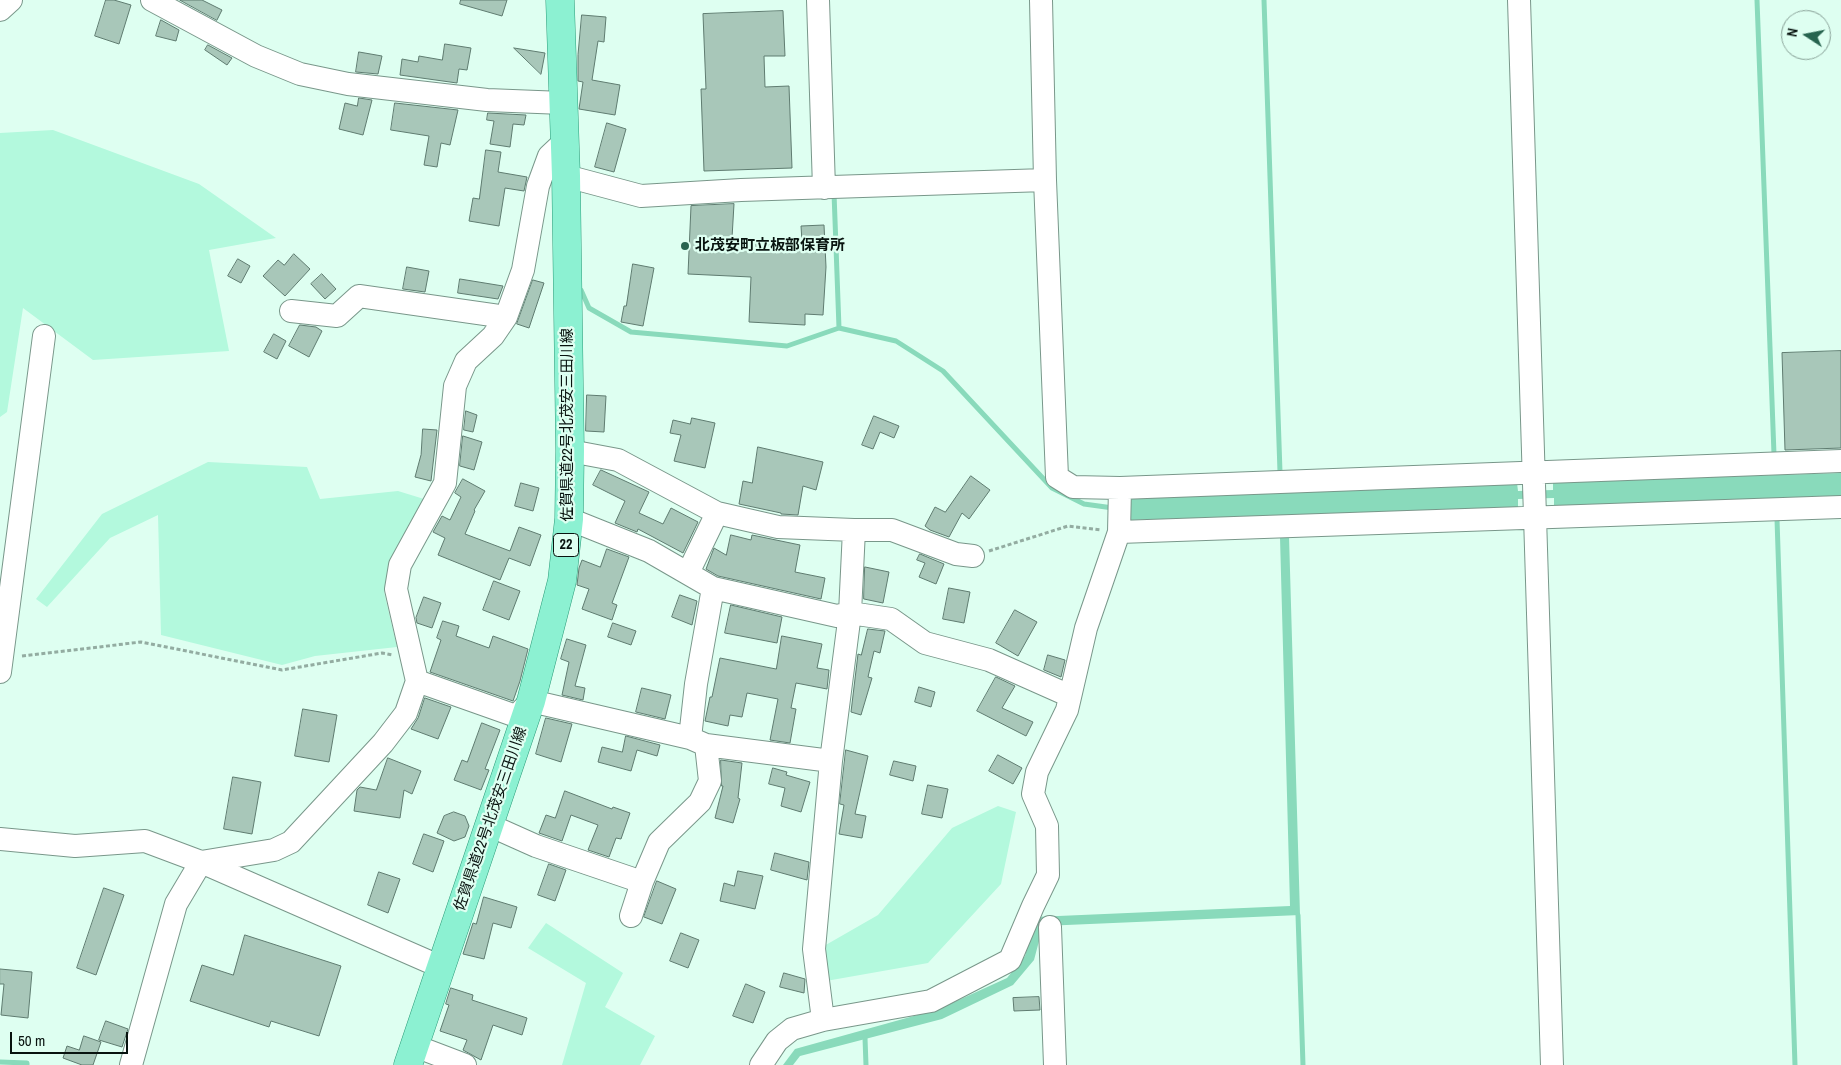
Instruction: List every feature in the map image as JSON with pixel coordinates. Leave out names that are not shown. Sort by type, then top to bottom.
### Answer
[{"type":"main road","name":"佐賀県道22号北茂安三田川線","points":[[411,1055],[531,701],[562,581],[569,519],[570,451],[566,176],[560,0]]},
{"type":"street","points":[[0,10],[11,0]]},
{"type":"street","points":[[152,0],[256,56],[300,74],[348,84],[459,97],[564,103]]},
{"type":"street","points":[[818,0],[824,188]]},
{"type":"street","points":[[1041,0],[1045,180],[1058,477],[1073,487],[1534,494],[1841,507]]},
{"type":"street","points":[[1519,0],[1552,1065]]},
{"type":"street","points":[[131,1065],[176,904],[201,862],[274,850],[291,842],[383,743],[406,713],[417,681],[396,589],[400,565],[445,484],[455,386],[466,361],[493,336],[506,317],[523,270],[538,186],[549,156],[565,141]]},
{"type":"street","points":[[566,176],[641,196],[741,190],[1045,180]]},
{"type":"street","points":[[291,311],[337,316],[359,296],[506,317]]},
{"type":"street","points":[[0,672],[44,336]]},
{"type":"street","points":[[570,451],[618,460],[717,513],[778,527],[892,530],[956,554],[973,556]]},
{"type":"street","points":[[1119,532],[1534,494],[1841,461]]},
{"type":"street","points":[[760,1065],[777,1041],[792,1029],[823,1020],[930,1001],[1010,960],[1048,875],[1048,826],[1033,794],[1036,772],[1067,710],[1086,628],[1119,532],[1120,488]]},
{"type":"street","points":[[688,573],[717,513]]},
{"type":"street","points":[[569,519],[649,551],[713,588],[837,616],[850,613],[891,619],[925,643],[989,660],[1070,696]]},
{"type":"street","points":[[823,1020],[814,948],[831,761],[850,613],[854,530]]},
{"type":"street","points":[[630,916],[659,842],[700,802],[710,781],[698,742],[696,684],[713,588]]},
{"type":"street","points":[[417,681],[516,716],[531,701],[698,742],[831,761]]},
{"type":"street","points":[[489,825],[536,846],[642,882]]},
{"type":"street","points":[[0,838],[75,846],[145,841],[201,862],[441,967]]},
{"type":"street","points":[[1050,927],[1055,1065]]},
{"type":"street","points":[[411,1055],[464,1065]]},
{"type":"path","points":[[973,556],[1068,526],[1119,532]]},
{"type":"path","points":[[22,656],[141,642],[282,670],[382,653],[413,658]]},
{"type":"shaded area","points":[[53,130],[199,184],[276,238],[209,250],[229,351],[93,360],[23,308],[7,412],[0,417],[0,133]]},
{"type":"shaded area","points":[[208,462],[307,467],[320,499],[398,491],[424,499],[384,592],[397,647],[315,656],[282,665],[161,635],[158,515],[110,538],[47,607],[36,599],[102,514]]},
{"type":"shaded area","points":[[1841,473],[1841,498],[1554,506],[1554,498],[1518,499],[1518,508],[1131,520],[1130,496],[1517,483],[1518,491],[1553,490],[1553,482]]},
{"type":"shaded area","points":[[1289,536],[1300,915],[1043,926],[1034,960],[1013,985],[942,1019],[800,1056],[793,1065],[783,1065],[795,1049],[939,1009],[1007,978],[1025,956],[1035,917],[1290,906],[1280,537]]},
{"type":"shaded area","points":[[998,806],[1016,812],[1001,884],[928,963],[826,981],[824,946],[878,915],[952,828]]},
{"type":"shaded area","points":[[546,923],[623,973],[605,1007],[655,1036],[640,1065],[562,1065],[586,983],[528,948]]},
{"type":"building","points":[[106,0],[114,0],[131,5],[119,44],[95,36]]},
{"type":"building","points":[[180,0],[202,0],[222,10],[217,20]]},
{"type":"building","points":[[461,0],[507,0],[502,16],[460,4]]},
{"type":"building","points":[[783,11],[785,56],[764,56],[765,87],[789,86],[792,168],[704,171],[701,89],[706,89],[703,14]]},
{"type":"building","points":[[582,15],[606,17],[604,42],[598,41],[592,80],[620,85],[615,115],[579,109],[583,82],[578,81],[578,55]]},
{"type":"building","points":[[161,20],[179,30],[176,41],[156,36]]},
{"type":"building","points":[[445,44],[471,48],[467,70],[459,69],[457,83],[400,75],[402,59],[418,62],[419,56],[442,60]]},
{"type":"building","points":[[208,45],[232,58],[227,65],[205,50]]},
{"type":"building","points":[[514,48],[545,53],[541,74]]},
{"type":"building","points":[[359,52],[382,56],[378,74],[356,72]]},
{"type":"building","points":[[359,98],[372,100],[363,135],[339,129],[345,103],[357,106]]},
{"type":"building","points":[[395,103],[458,110],[450,145],[441,143],[437,167],[424,165],[429,136],[391,130]]},
{"type":"building","points":[[488,113],[526,115],[524,125],[513,124],[510,147],[490,144],[494,121],[487,120]]},
{"type":"building","points":[[607,123],[626,129],[614,172],[595,167]]},
{"type":"building","points":[[486,150],[501,152],[498,172],[527,177],[524,191],[505,188],[499,226],[469,221],[473,198],[479,199]]},
{"type":"building","points":[[734,204],[732,238],[802,242],[801,226],[824,225],[826,267],[823,315],[805,314],[805,325],[749,322],[751,277],[688,274],[691,206]]},
{"type":"building","points":[[294,254],[310,269],[285,296],[263,276],[278,260],[284,265]]},
{"type":"building","points":[[238,259],[250,266],[241,283],[228,276]]},
{"type":"building","points":[[633,264],[654,268],[643,326],[621,322],[624,306],[626,306]]},
{"type":"building","points":[[407,267],[429,271],[425,292],[403,289]]},
{"type":"building","points":[[322,274],[336,289],[325,299],[311,284]]},
{"type":"building","points":[[460,279],[503,286],[498,299],[458,293]]},
{"type":"building","points":[[533,280],[544,283],[529,328],[517,324]]},
{"type":"building","points":[[300,325],[316,327],[322,331],[309,357],[289,346]]},
{"type":"building","points":[[274,334],[286,341],[277,359],[264,352]]},
{"type":"building","points":[[1841,351],[1841,448],[1785,450],[1782,353]]},
{"type":"building","points":[[587,395],[606,396],[604,432],[586,431]]},
{"type":"building","points":[[466,411],[477,415],[473,432],[464,430]]},
{"type":"building","points":[[874,416],[899,426],[894,438],[880,432],[873,449],[862,445]]},
{"type":"building","points":[[692,418],[715,423],[705,468],[674,461],[681,435],[670,433],[673,420],[690,424]]},
{"type":"building","points":[[423,429],[437,430],[431,481],[415,477],[421,455]]},
{"type":"building","points":[[463,436],[482,442],[474,470],[460,466]]},
{"type":"building","points":[[758,447],[823,462],[816,490],[803,486],[798,515],[781,514],[739,504],[743,481],[752,483]]},
{"type":"building","points":[[601,470],[649,492],[639,513],[663,524],[671,508],[698,522],[683,553],[638,529],[637,532],[615,523],[625,501],[593,485]]},
{"type":"building","points":[[971,476],[990,490],[969,519],[962,513],[949,537],[930,530],[925,526],[935,507],[945,512]]},
{"type":"building","points":[[463,479],[485,491],[474,510],[465,534],[510,551],[519,527],[541,535],[530,566],[509,558],[500,580],[438,555],[445,538],[433,532],[442,516],[450,520],[461,497],[455,493]]},
{"type":"building","points":[[521,483],[539,488],[533,511],[515,506]]},
{"type":"building","points":[[731,535],[751,540],[752,535],[800,545],[795,572],[825,578],[821,599],[718,576],[706,569],[714,548],[726,555]]},
{"type":"building","points":[[607,549],[629,557],[612,603],[617,605],[612,620],[582,609],[589,589],[577,585],[582,560],[600,567]]},
{"type":"building","points":[[920,554],[944,564],[936,584],[919,577],[925,563],[917,560]]},
{"type":"building","points":[[865,567],[889,572],[883,603],[864,599]]},
{"type":"building","points":[[494,581],[520,591],[509,620],[483,610]]},
{"type":"building","points":[[949,588],[970,592],[964,623],[943,619]]},
{"type":"building","points":[[680,595],[697,601],[692,625],[672,617]]},
{"type":"building","points":[[424,597],[441,603],[432,628],[417,623],[416,618]]},
{"type":"building","points":[[731,605],[782,617],[777,643],[725,633]]},
{"type":"building","points":[[1015,610],[1037,622],[1018,656],[996,643]]},
{"type":"building","points":[[443,621],[459,626],[456,636],[489,648],[493,636],[528,649],[513,701],[430,672],[441,640],[437,638]]},
{"type":"building","points":[[613,623],[636,631],[631,645],[608,637]]},
{"type":"building","points":[[868,629],[885,631],[880,653],[874,651],[868,677],[872,678],[861,715],[851,712],[858,654],[861,655]]},
{"type":"building","points":[[782,636],[822,644],[817,668],[829,670],[827,689],[796,683],[791,708],[796,709],[790,743],[770,740],[778,699],[747,693],[742,717],[730,715],[728,726],[705,721],[720,658],[776,669]]},
{"type":"building","points":[[567,639],[586,645],[575,686],[585,688],[583,700],[562,695],[569,662],[561,659]]},
{"type":"building","points":[[1048,655],[1065,660],[1061,677],[1044,670]]},
{"type":"building","points":[[996,677],[1015,686],[1002,708],[1033,722],[1026,736],[977,711]]},
{"type":"building","points":[[919,687],[935,692],[931,707],[915,702]]},
{"type":"building","points":[[642,688],[671,695],[665,719],[636,712]]},
{"type":"building","points":[[425,698],[451,707],[438,739],[411,729],[418,718]]},
{"type":"building","points":[[303,709],[337,715],[329,762],[295,756]]},
{"type":"building","points":[[546,718],[572,724],[561,762],[536,754]]},
{"type":"building","points":[[482,723],[500,730],[485,769],[489,770],[481,790],[454,780],[462,760],[467,762]]},
{"type":"building","points":[[626,736],[660,745],[657,756],[637,750],[631,771],[598,762],[602,747],[622,752]]},
{"type":"building","points":[[846,750],[868,756],[855,814],[866,816],[862,838],[839,834],[844,805],[840,804]]},
{"type":"building","points":[[998,755],[1022,768],[1013,784],[989,771]]},
{"type":"building","points":[[388,758],[421,771],[412,794],[404,790],[400,818],[354,811],[357,790],[360,787],[376,790]]},
{"type":"building","points":[[721,760],[742,763],[738,798],[740,799],[733,823],[715,818],[723,786]]},
{"type":"building","points":[[894,761],[916,766],[913,781],[890,775]]},
{"type":"building","points":[[773,768],[787,772],[786,775],[810,782],[801,812],[781,806],[785,788],[769,784]]},
{"type":"building","points":[[233,777],[261,782],[252,834],[224,829]]},
{"type":"building","points":[[928,785],[948,789],[942,818],[922,814]]},
{"type":"building","points":[[565,791],[612,809],[613,807],[630,813],[621,839],[616,838],[609,857],[588,850],[598,825],[571,815],[562,841],[539,833],[546,815],[555,818]]},
{"type":"building","points":[[454,812],[465,816],[469,826],[465,837],[454,841],[437,833],[444,816]]},
{"type":"building","points":[[424,834],[444,841],[433,872],[413,864]]},
{"type":"building","points":[[775,853],[809,862],[807,880],[771,870]]},
{"type":"building","points":[[549,864],[566,870],[555,901],[538,895]]},
{"type":"building","points":[[738,871],[763,876],[755,909],[720,901],[724,883],[734,886]]},
{"type":"building","points":[[379,872],[400,879],[388,913],[368,905]]},
{"type":"building","points":[[657,881],[676,889],[662,924],[644,917]]},
{"type":"building","points":[[104,888],[124,895],[96,975],[77,968]]},
{"type":"building","points":[[484,897],[517,907],[511,928],[493,923],[484,959],[463,954],[473,923],[476,924]]},
{"type":"building","points":[[681,933],[699,940],[688,968],[670,961]]},
{"type":"building","points":[[245,935],[341,966],[319,1036],[271,1021],[269,1027],[190,1001],[202,965],[233,975]]},
{"type":"building","points":[[0,969],[32,972],[28,1018],[1,1015],[4,984],[0,984]]},
{"type":"building","points":[[784,973],[805,979],[804,993],[780,987]]},
{"type":"building","points":[[746,984],[765,992],[753,1023],[733,1016]]},
{"type":"building","points":[[451,988],[473,995],[472,1000],[527,1018],[522,1035],[493,1025],[481,1060],[463,1050],[467,1040],[440,1031],[449,1005],[446,1004]]},
{"type":"building","points":[[1039,997],[1040,1010],[1014,1011],[1013,998]]},
{"type":"building","points":[[106,1021],[128,1029],[122,1047],[99,1040]]},
{"type":"building","points":[[84,1036],[101,1042],[93,1065],[82,1065],[63,1058],[67,1046],[79,1050]]},
{"type":"waterway","points":[[1264,0],[1280,472]]},
{"type":"waterway","points":[[1757,0],[1774,454]]},
{"type":"waterway","points":[[834,193],[839,328]]},
{"type":"waterway","points":[[581,290],[589,308],[631,332],[787,346],[839,328],[896,341],[943,371],[1052,488],[1084,504],[1113,508]]},
{"type":"waterway","points":[[1777,519],[1795,1065]]},
{"type":"waterway","points":[[1298,915],[1303,1065]]},
{"type":"waterway","points":[[865,1038],[866,1065]]},
{"type":"waterway","points":[[0,1062],[27,1063],[27,1065]]},
{"type":"place","name":"北茂安町立板部保育所","points":[[685,246]]}]
